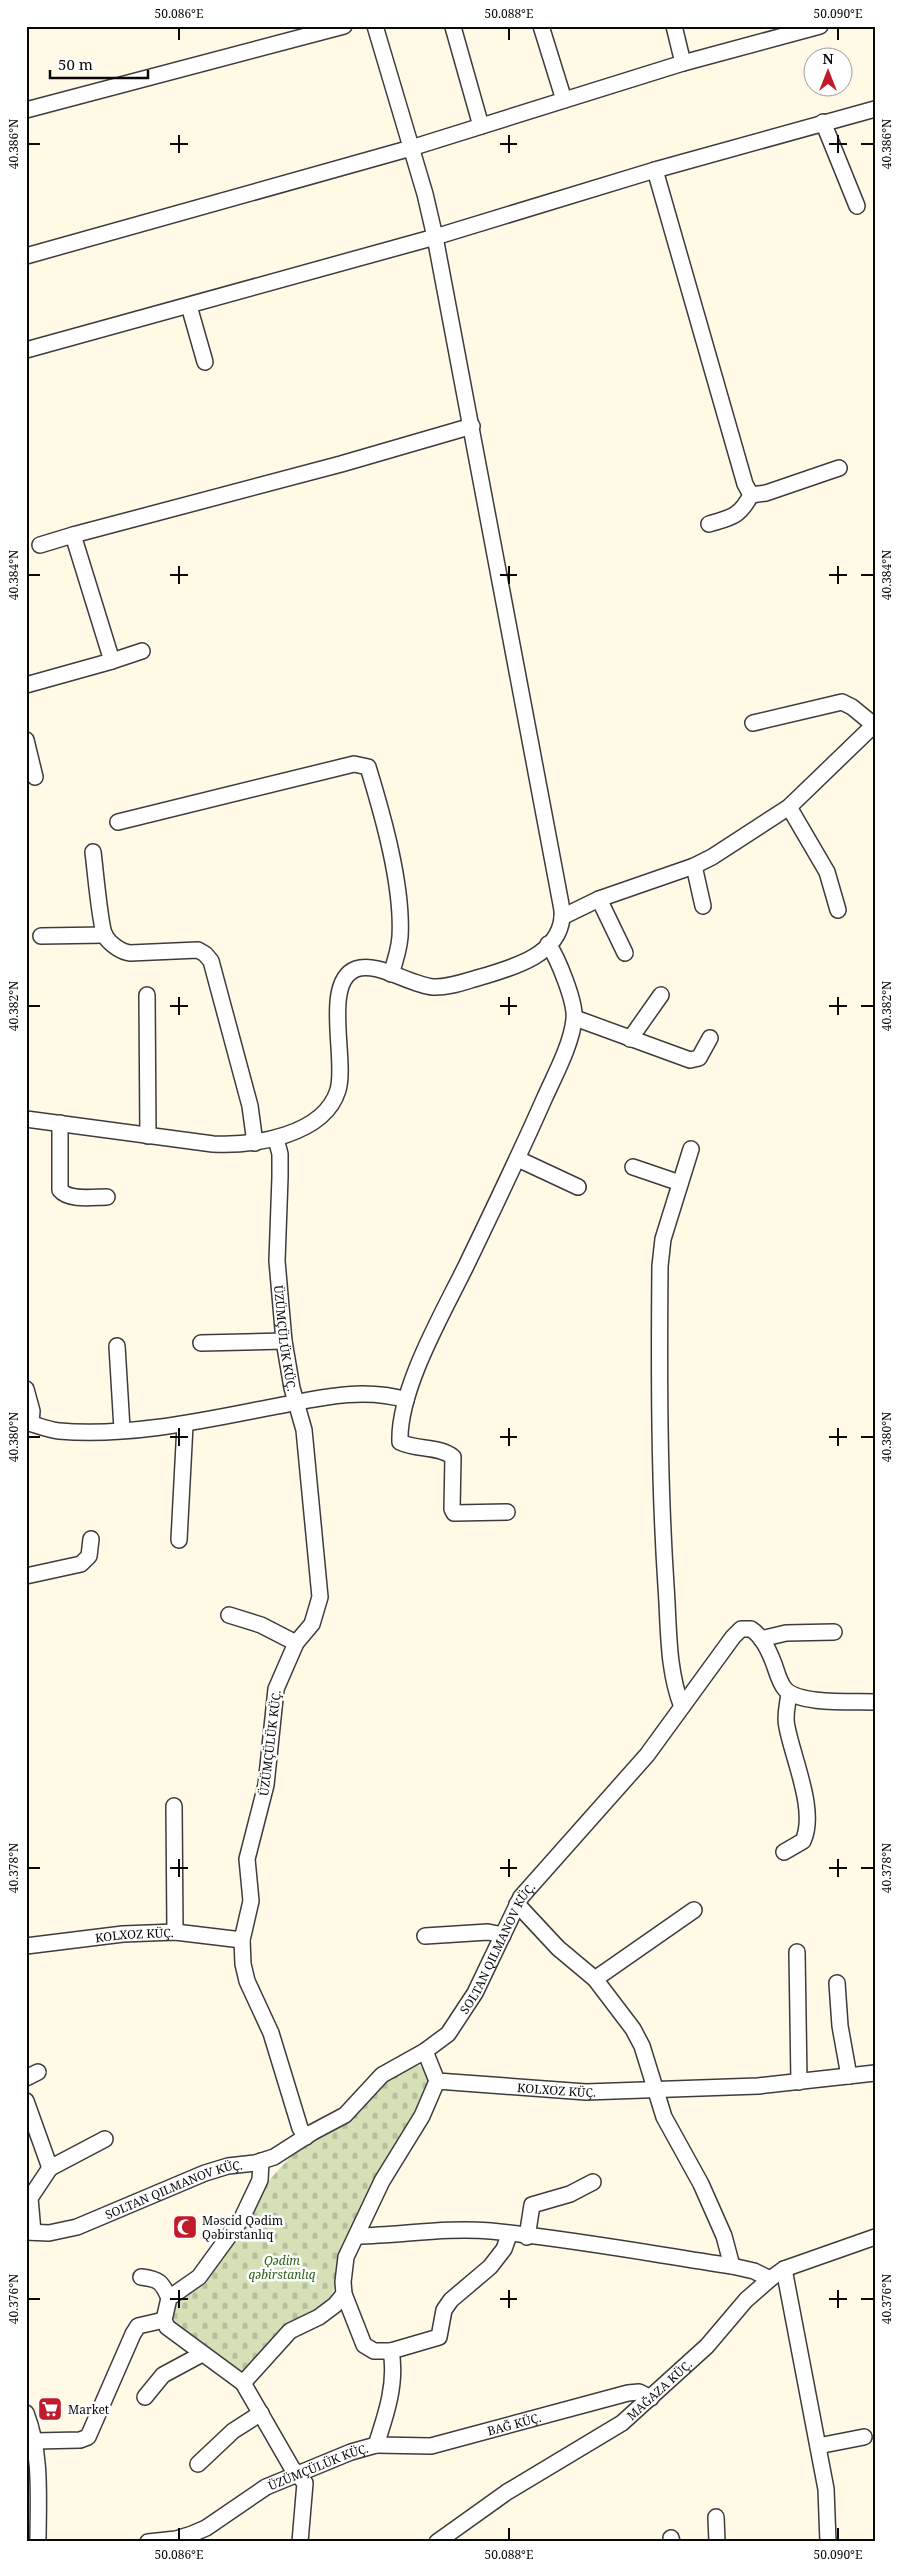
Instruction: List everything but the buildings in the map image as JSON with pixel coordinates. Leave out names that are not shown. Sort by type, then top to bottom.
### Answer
[{"type":"street","points":[[26,110],[344,26]]},
{"type":"street","points":[[26,1119],[148,1136],[237,1145],[276,1139],[311,1123],[322,1113],[338,1092],[340,1069],[338,996],[341,982],[355,969],[363,967],[375,968],[424,986],[449,985],[515,967],[530,960],[548,944],[558,931],[562,917],[472,426],[435,237],[375,26]]},
{"type":"street","points":[[541,26],[564,100]]},
{"type":"street","points":[[674,26],[683,63]]},
{"type":"street","points":[[26,256],[411,148],[683,63],[820,26]]},
{"type":"street","points":[[453,27],[481,126]]},
{"type":"street","points":[[26,350],[435,237],[655,170],[823,122],[875,110]]},
{"type":"street","points":[[823,122],[857,206]]},
{"type":"street","points":[[655,170],[745,484],[751,495]]},
{"type":"street","points":[[189,306],[205,362]]},
{"type":"street","points":[[40,545],[341,464],[472,426]]},
{"type":"street","points":[[751,495],[766,493],[839,468]]},
{"type":"street","points":[[709,524],[736,516],[742,511],[751,495]]},
{"type":"street","points":[[73,535],[112,661]]},
{"type":"street","points":[[26,685],[142,651]]},
{"type":"street","points":[[562,917],[599,898],[694,866],[789,806],[874,725],[852,707],[842,702],[753,722]]},
{"type":"street","points":[[26,740],[35,777]]},
{"type":"street","points":[[118,822],[354,764],[368,767],[379,803],[397,891],[400,936],[391,974]]},
{"type":"street","points":[[789,806],[827,872],[838,910]]},
{"type":"street","points":[[93,852],[105,935],[122,952],[198,950],[211,961],[250,1106],[254,1143]]},
{"type":"street","points":[[694,866],[703,906]]},
{"type":"street","points":[[599,898],[625,954]]},
{"type":"street","points":[[41,936],[105,935]]},
{"type":"street","points":[[507,1512],[454,1513],[452,1509],[453,1457],[448,1453],[410,1447],[400,1442],[406,1400],[430,1340],[518,1159],[564,1052],[575,1018],[562,968],[548,944]]},
{"type":"street","points":[[147,995],[148,1136]]},
{"type":"street","points":[[630,1039],[661,995]]},
{"type":"street","points":[[575,1018],[690,1060],[699,1058],[710,1038]]},
{"type":"street","points":[[60,1123],[60,1190],[63,1194],[72,1196],[107,1197]]},
{"type":"street","name":"ÜZÜMÇÜLÜK KÜÇ.","points":[[276,1139],[280,1154],[277,1261],[284,1341],[292,1388],[304,1430],[320,1597],[312,1624],[296,1643],[276,1689],[266,1784],[247,1859],[251,1901],[242,1940],[243,1964],[248,1981],[271,2032],[300,2128],[306,2137]]},
{"type":"street","points":[[682,1707],[672,1669],[659,1443],[660,1266],[663,1238],[691,1149]]},
{"type":"street","points":[[518,1159],[578,1188]]},
{"type":"street","points":[[633,1167],[680,1183]]},
{"type":"street","points":[[201,1344],[284,1341]]},
{"type":"street","points":[[117,1346],[122,1429]]},
{"type":"street","points":[[26,1389],[32,1411],[29,1423],[58,1431],[185,1425],[316,1398],[369,1393],[406,1400]]},
{"type":"street","points":[[179,1540],[185,1425]]},
{"type":"street","points":[[26,1576],[81,1564],[89,1556],[91,1539]]},
{"type":"street","points":[[229,1614],[261,1626],[296,1643]]},
{"type":"street","points":[[105,2139],[50,2168],[30,2198],[30,2232],[49,2233],[77,2227],[205,2173],[274,2157],[345,2115],[382,2075],[425,2051],[448,2034],[479,1985],[517,1904],[647,1755],[741,1629],[751,1629],[761,1639],[768,1650],[780,1680],[789,1693],[806,1699],[875,1702]]},
{"type":"street","points":[[761,1639],[786,1633],[834,1632]]},
{"type":"street","points":[[784,1852],[803,1841],[808,1822],[798,1766],[786,1726],[789,1693]]},
{"type":"street","points":[[174,1806],[175,1932]]},
{"type":"street","points":[[517,1904],[558,1948],[596,1979],[633,2029],[642,2046],[664,2117],[701,2184],[724,2236],[732,2266]]},
{"type":"street","points":[[596,1979],[694,1910]]},
{"type":"street","name":"KOLXOZ KÜÇ.","points":[[26,1946],[123,1934],[175,1932],[242,1940]]},
{"type":"street","points":[[425,1936],[488,1932],[503,1935]]},
{"type":"street","points":[[797,1952],[799,2082]]},
{"type":"street","points":[[838,1982],[840,2026],[849,2076]]},
{"type":"street","points":[[425,2051],[437,2081],[422,2116],[375,2195],[358,2236],[346,2258],[343,2282],[344,2294],[364,2345],[374,2351],[391,2350],[439,2336],[444,2310],[451,2300],[490,2267],[504,2249],[510,2235]]},
{"type":"street","name":"KOLXOZ KÜÇ.","points":[[437,2081],[586,2092],[758,2086],[875,2074]]},
{"type":"street","points":[[26,2101],[50,2168]]},
{"type":"street","points":[[169,2298],[199,2278],[242,2218],[260,2180],[261,2161]]},
{"type":"street","points":[[527,2236],[532,2205],[570,2194],[594,2182]]},
{"type":"street","points":[[358,2236],[402,2235],[443,2230],[492,2231],[732,2266],[754,2271],[770,2278]]},
{"type":"street","name":"MAĞAZA KÜÇ.","points":[[437,2542],[507,2492],[622,2423],[707,2346],[746,2300],[770,2278],[784,2269],[875,2237]]},
{"type":"street","points":[[784,2269],[826,2489],[828,2542]]},
{"type":"street","points":[[141,2277],[157,2278],[163,2284],[169,2298],[164,2320],[167,2327],[243,2383],[292,2468],[305,2483],[300,2542]]},
{"type":"street","points":[[243,2383],[290,2331],[319,2317],[335,2305],[344,2294]]},
{"type":"street","points":[[35,2441],[80,2440],[88,2437],[138,2326],[164,2320]]},
{"type":"street","name":"ÜZÜMÇÜLÜK KÜÇ.","points":[[148,2542],[207,2535],[266,2487],[300,2475],[351,2452],[376,2445],[386,2412],[393,2377],[391,2350]]},
{"type":"street","points":[[145,2397],[163,2375],[202,2354]]},
{"type":"street","name":"BAĞ KÜÇ.","points":[[376,2445],[431,2446],[628,2392],[639,2392],[651,2398]]},
{"type":"street","points":[[26,2413],[35,2441],[38,2466],[38,2542]]},
{"type":"street","points":[[198,2464],[233,2431],[261,2413]]},
{"type":"street","points":[[818,2446],[864,2437]]},
{"type":"street","points":[[716,2517],[717,2542]]},
{"type":"green space","name":"Qədim qəbirstanlıq","points":[[411,2064],[426,2068],[431,2079],[329,2300],[246,2371],[236,2370],[171,2321],[174,2301],[206,2283],[271,2178],[294,2153],[316,2135],[356,2114],[385,2077]]},
{"type":"place","name":"Məscid Qədim Qəbirstanlıq","points":[[185,2227]]},
{"type":"place","name":"Market","points":[[50,2409]]}]
